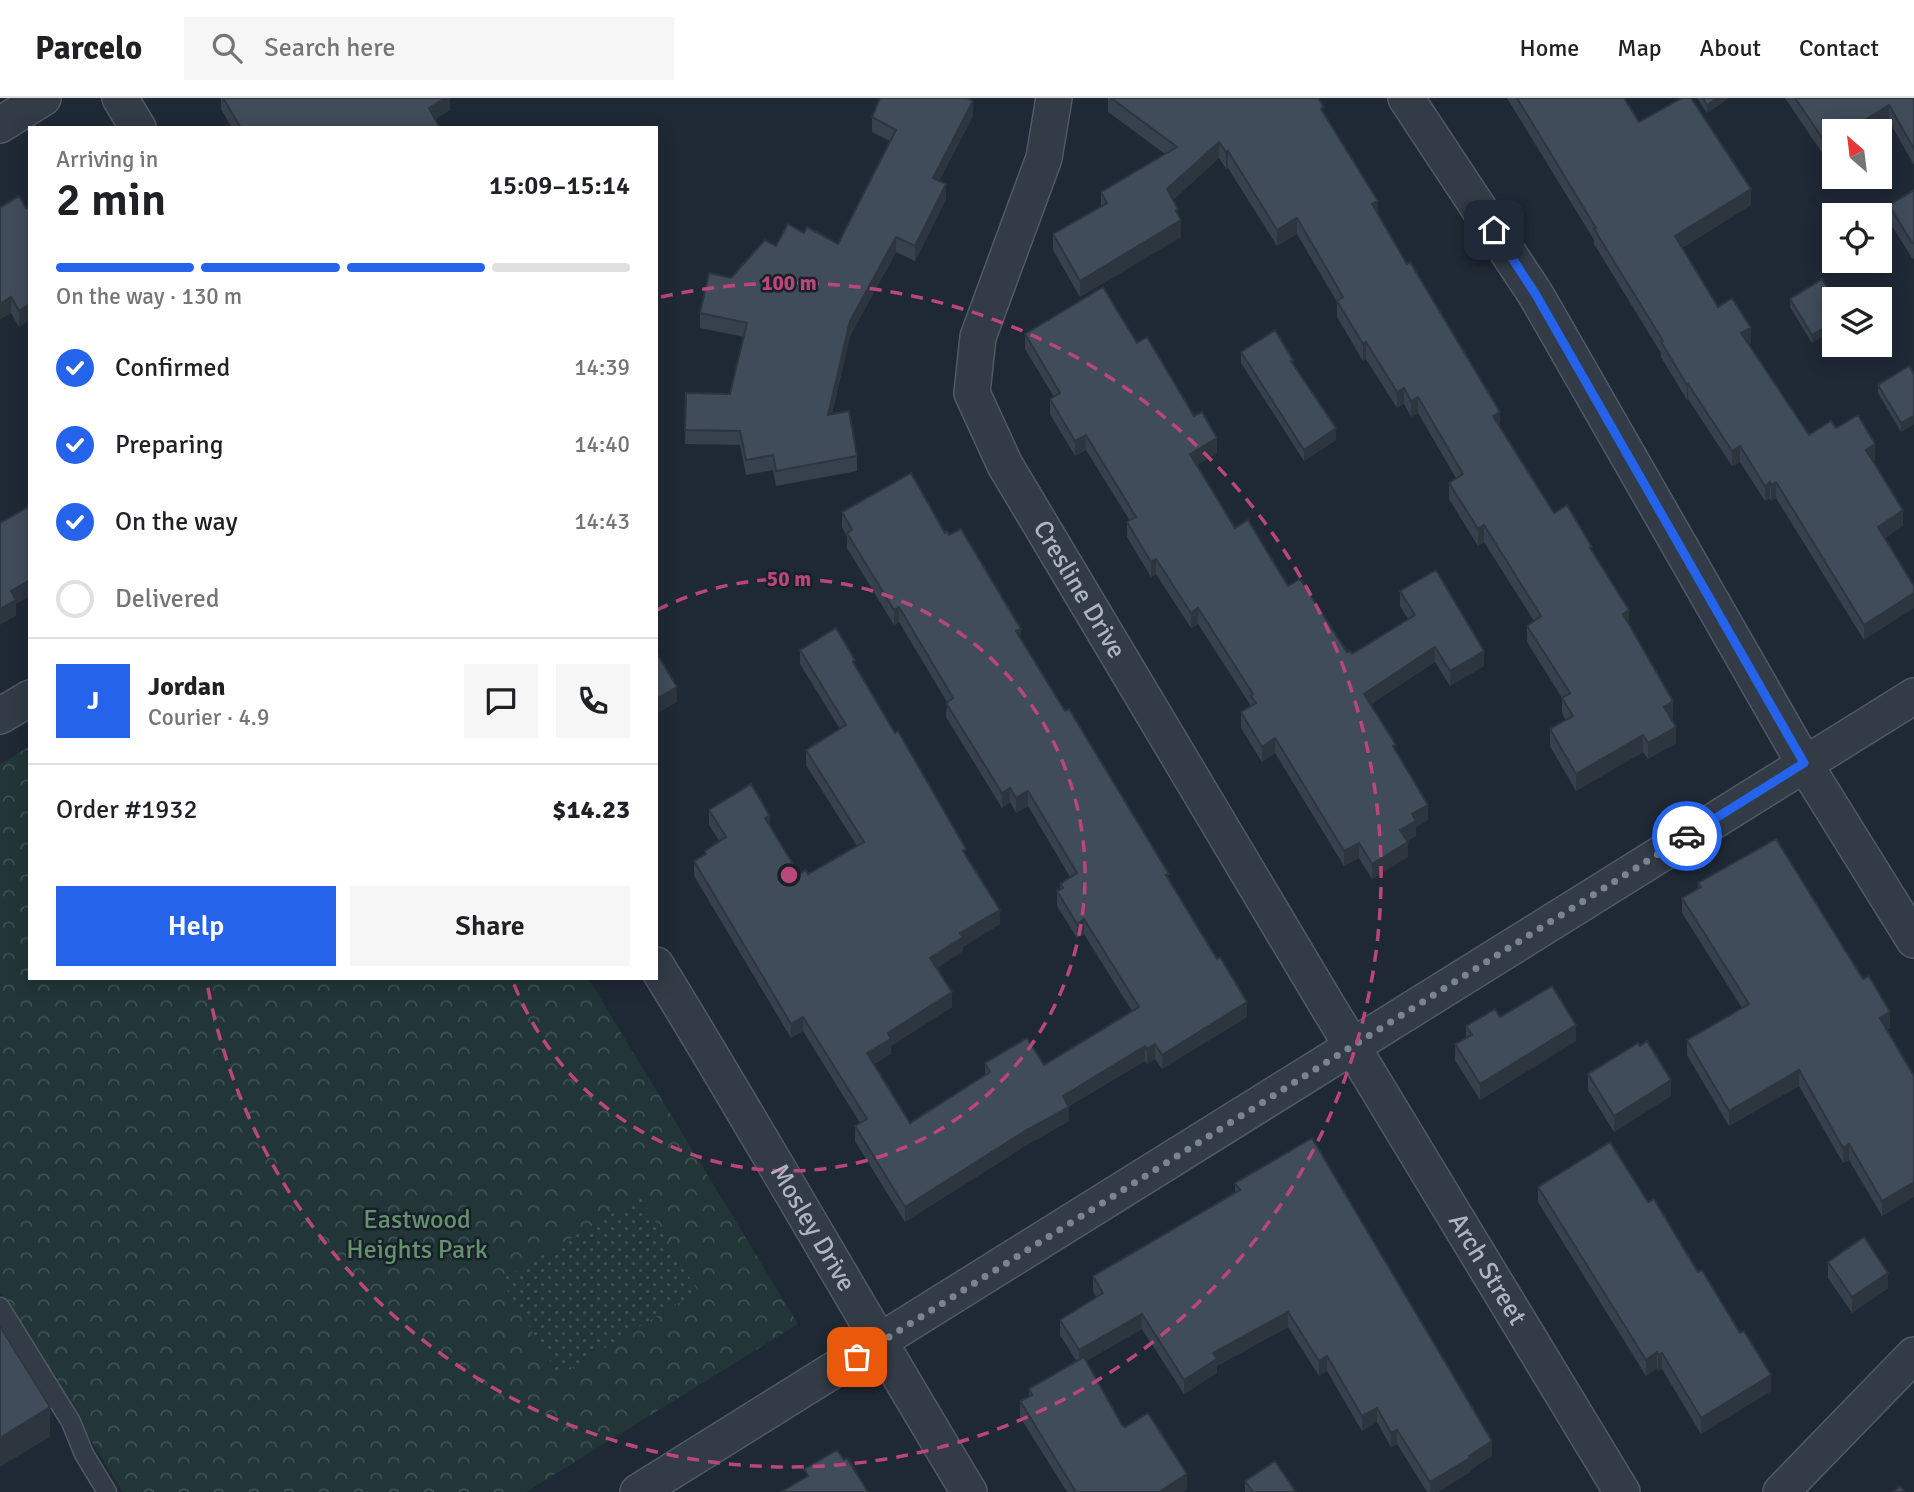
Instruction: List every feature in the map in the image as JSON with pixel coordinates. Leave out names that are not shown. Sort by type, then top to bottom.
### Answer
[{"type":"street","points":[[0,125],[43,98]]},
{"type":"street","points":[[120,98],[137,126]]},
{"type":"street","name":"Cresline Drive","points":[[1054,98],[1044,158],[978,337],[972,393],[1005,465],[1352,1047]]},
{"type":"street","points":[[1406,98],[1536,295],[1804,763],[1914,940]]},
{"type":"street","points":[[638,1492],[1914,696]]},
{"type":"street","points":[[0,716],[28,699]]},
{"type":"street","name":"Mosley Drive","points":[[658,968],[969,1492]]},
{"type":"street","name":"Arch Street","points":[[1352,1047],[1622,1492]]},
{"type":"street","points":[[1781,1492],[1914,1355]]},
{"type":"lane","points":[[0,1307],[71,1422],[84,1454],[107,1492]]},
{"type":"green space","name":"Eastwood Heights Park","points":[[28,747],[28,980],[589,980],[798,1324],[526,1492],[123,1492],[0,1293],[0,764]]},
{"type":"green space","points":[[640,1197],[698,1291],[559,1376],[501,1280]]},
{"type":"building","points":[[223,98],[445,98],[429,108],[439,126],[240,126]]},
{"type":"building","points":[[880,98],[967,98],[973,101],[933,178],[946,184],[915,246],[896,237],[850,321],[828,415],[849,411],[857,456],[776,471],[773,455],[746,460],[740,431],[685,430],[686,393],[730,394],[747,323],[700,313],[709,273],[731,278],[765,240],[776,246],[788,224],[804,233],[807,227],[838,244],[896,130],[872,117]]},
{"type":"building","points":[[1111,98],[1318,98],[1324,107],[1321,109],[1378,201],[1372,204],[1500,412],[1493,416],[1554,513],[1567,505],[1629,610],[1623,614],[1673,701],[1664,707],[1676,727],[1648,743],[1643,735],[1576,774],[1550,729],[1573,716],[1562,698],[1570,693],[1527,626],[1541,616],[1484,525],[1478,529],[1449,483],[1463,474],[1418,397],[1411,401],[1404,388],[1397,392],[1366,342],[1363,344],[1337,301],[1343,297],[1297,218],[1277,230],[1228,151],[1226,152],[1219,142],[1167,189],[1181,220],[1080,281],[1053,234],[1107,203],[1101,192],[1177,147]]},
{"type":"building","points":[[1517,98],[1624,98],[1639,122],[1682,98],[1691,98],[1751,189],[1675,236],[1718,307],[1732,298],[1751,328],[1741,333],[1809,435],[1831,421],[1836,428],[1858,415],[1875,444],[1866,450],[1903,510],[1878,527],[1914,586],[1914,593],[1864,625],[1776,482],[1765,486],[1740,446],[1732,451],[1687,385]]},
{"type":"building","points":[[1703,98],[1717,98],[1707,105]]},
{"type":"building","points":[[1795,98],[1914,98],[1914,149],[1889,105],[1867,119],[1822,119],[1822,138]]},
{"type":"building","points":[[1914,190],[1914,243],[1892,210],[1892,203]]},
{"type":"building","points":[[19,196],[26,208],[28,207],[28,305],[19,311],[11,297],[0,304],[0,208]]},
{"type":"building","points":[[1822,279],[1827,287],[1822,287],[1822,329],[1812,335],[1790,299]]},
{"type":"building","points":[[1103,287],[1137,343],[1147,337],[1194,416],[1202,412],[1217,438],[1190,454],[1235,528],[1248,520],[1288,586],[1300,579],[1347,652],[1352,654],[1415,615],[1400,591],[1436,570],[1484,651],[1450,671],[1435,647],[1364,694],[1396,745],[1393,746],[1428,805],[1412,814],[1416,821],[1400,830],[1408,842],[1372,864],[1359,843],[1344,851],[1275,738],[1262,747],[1241,712],[1256,703],[1251,696],[1253,694],[1198,608],[1191,613],[1156,559],[1151,562],[1127,522],[1136,517],[1086,435],[1075,441],[1050,399],[1060,393],[1025,334]]},
{"type":"building","points":[[1275,330],[1293,360],[1291,361],[1336,428],[1304,450],[1241,352]]},
{"type":"building","points":[[1909,366],[1914,374],[1914,416],[1901,423],[1878,385]]},
{"type":"building","points":[[911,473],[945,533],[947,531],[949,535],[961,529],[1021,629],[1016,631],[1065,711],[1069,709],[1217,959],[1220,957],[1247,1002],[1162,1055],[1155,1044],[1147,1049],[1145,1046],[1063,1096],[1069,1107],[1025,1131],[905,1207],[855,1126],[867,1119],[803,1017],[791,1024],[694,861],[726,837],[709,810],[751,784],[770,816],[765,818],[799,874],[806,870],[808,874],[864,842],[806,750],[846,725],[800,650],[836,628],[855,660],[853,662],[895,733],[898,731],[966,849],[963,851],[1000,910],[960,933],[963,937],[930,958],[952,992],[888,1033],[891,1039],[867,1053],[910,1123],[990,1072],[985,1063],[1027,1038],[1044,1065],[1139,1007],[1084,919],[1077,924],[1057,891],[1063,888],[1060,884],[1077,873],[1028,791],[1016,798],[1010,788],[1002,793],[946,703],[953,698],[899,607],[894,610],[847,533],[852,530],[842,512]]},
{"type":"building","points":[[28,507],[28,581],[11,591],[16,600],[0,609],[0,523]]},
{"type":"building","points":[[658,655],[677,687],[658,698]]},
{"type":"building","points":[[1776,839],[1863,979],[1869,976],[1890,1012],[1880,1018],[1914,1076],[1914,1182],[1882,1201],[1849,1144],[1843,1148],[1799,1070],[1729,1111],[1687,1040],[1749,1004],[1682,898],[1701,887],[1698,883]]},
{"type":"building","points":[[1552,986],[1576,1025],[1480,1084],[1455,1044],[1472,1035],[1466,1026],[1495,1009],[1500,1017]]},
{"type":"building","points":[[1647,1041],[1671,1080],[1614,1116],[1588,1074],[1638,1043],[1640,1046]]},
{"type":"building","points":[[1312,1138],[1492,1441],[1430,1482],[1397,1430],[1391,1433],[1377,1408],[1362,1416],[1327,1356],[1319,1361],[1288,1312],[1213,1353],[1217,1359],[1184,1380],[1142,1314],[1079,1350],[1060,1320],[1103,1293],[1093,1276],[1240,1190],[1235,1183]]},
{"type":"building","points":[[1610,1142],[1648,1202],[1654,1199],[1698,1272],[1702,1270],[1740,1333],[1744,1331],[1771,1375],[1701,1418],[1662,1353],[1658,1355],[1657,1352],[1646,1360],[1538,1187]]},
{"type":"building","points":[[1864,1237],[1888,1273],[1852,1297],[1828,1262]]},
{"type":"building","points":[[0,1326],[50,1407],[0,1438]]},
{"type":"building","points":[[1084,1357],[1122,1425],[1125,1427],[1148,1413],[1187,1474],[1159,1492],[1076,1492],[1020,1401],[1032,1395],[1029,1389]]},
{"type":"building","points":[[837,1450],[844,1460],[847,1458],[868,1492],[781,1492],[808,1476],[804,1469]]},
{"type":"building","points":[[1275,1461],[1296,1492],[1253,1492],[1245,1481]]},
{"type":"building","points":[[1900,1486],[1905,1492],[1893,1492]]},
{"type":"way so far","points":[[857,1357],[1687,836]]},
{"type":"route","points":[[1494,230],[1536,295],[1804,763],[1687,836]]}]
